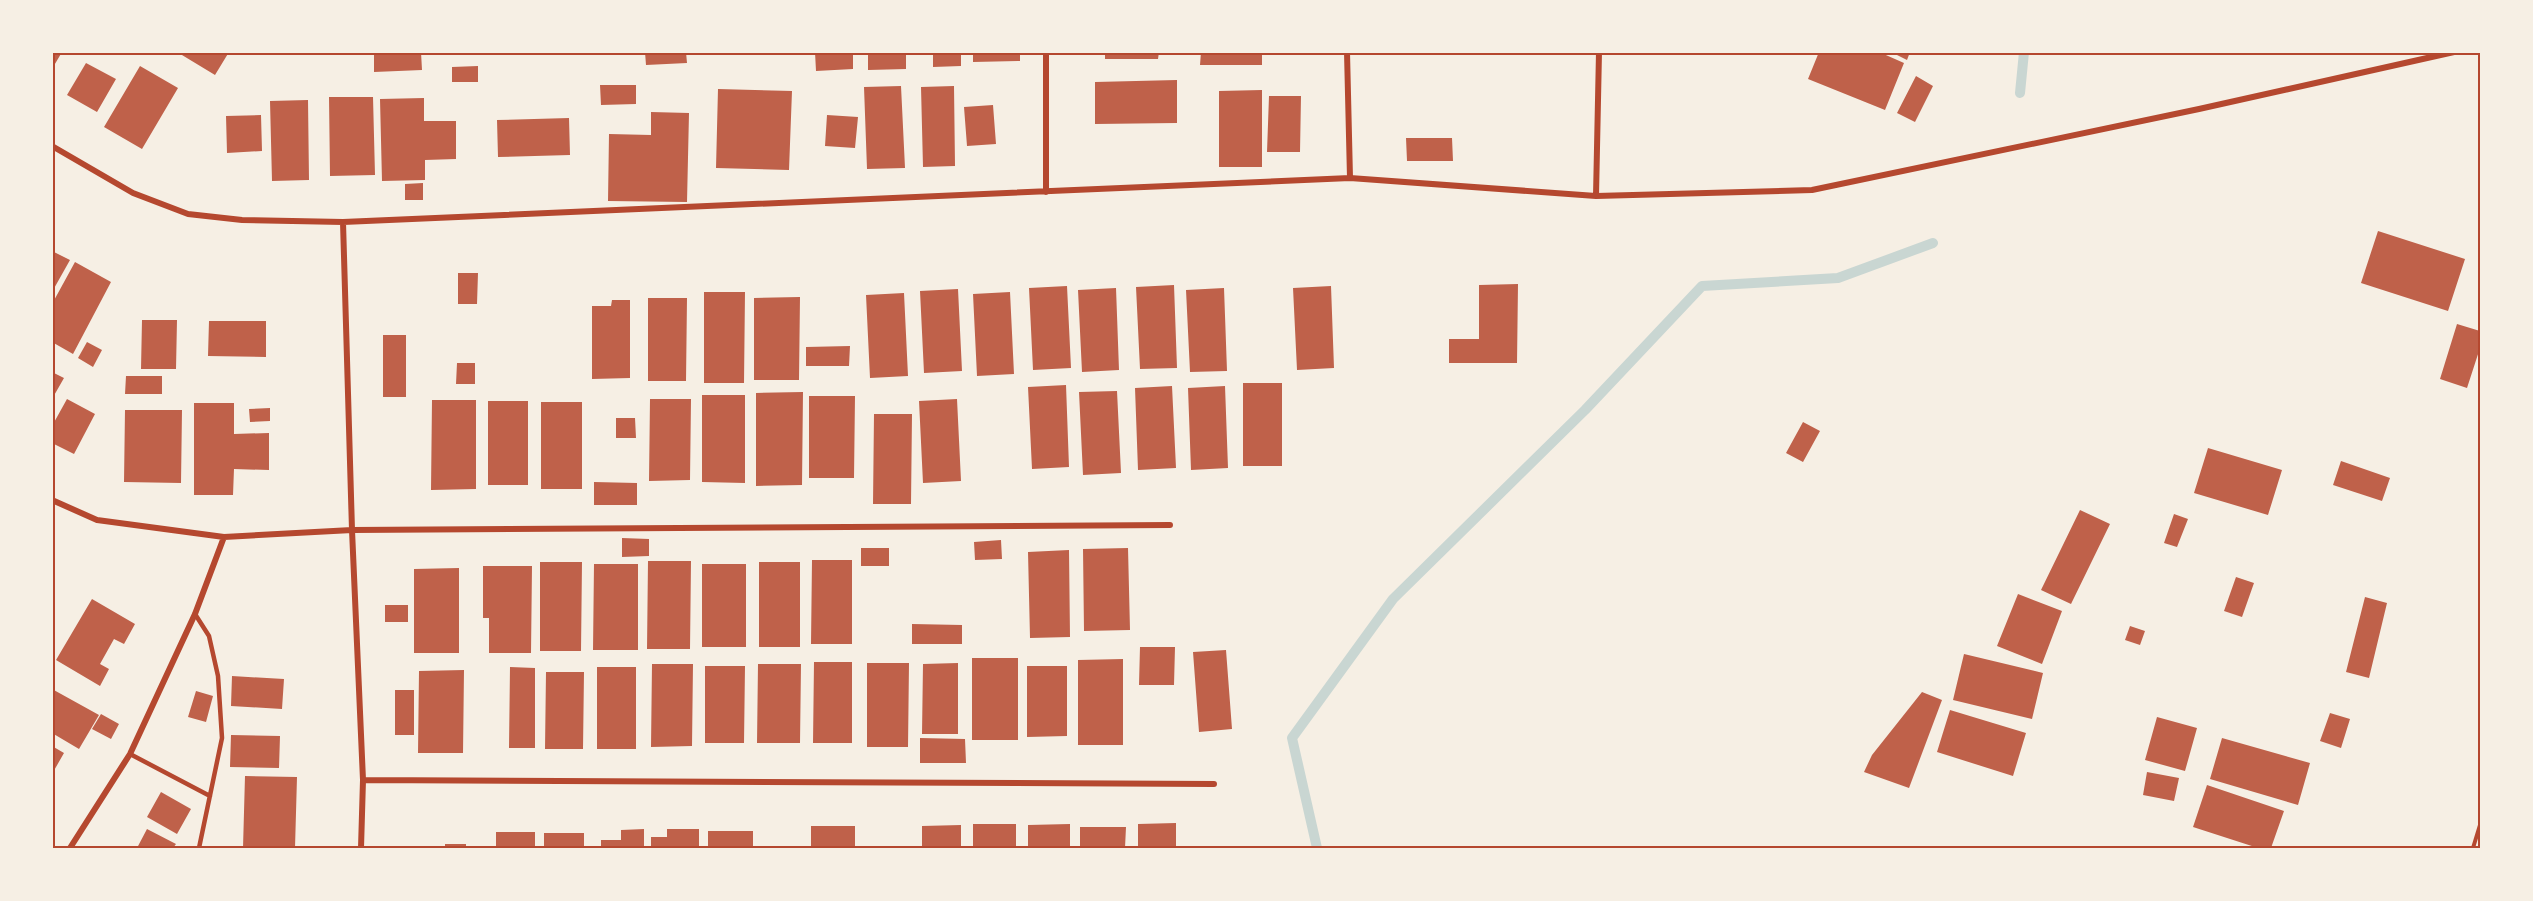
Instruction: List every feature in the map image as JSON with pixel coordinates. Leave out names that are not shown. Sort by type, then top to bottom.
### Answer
[{"type":"street","points":[[1046,52],[1046,192]]},
{"type":"street","points":[[1347,52],[1350,178]]},
{"type":"street","points":[[1596,196],[1599,52]]},
{"type":"street","points":[[52,146],[132,193],[188,214],[242,220],[343,222],[1350,178],[1596,196],[1812,190],[2199,109],[2454,52]]},
{"type":"street","points":[[343,222],[352,530],[363,780],[362,849]]},
{"type":"street","points":[[52,500],[97,520],[224,537],[352,530],[1170,525]]},
{"type":"street","points":[[70,849],[130,754],[195,614],[224,537]]},
{"type":"street","points":[[363,780],[1214,784]]},
{"type":"lane","points":[[195,614],[209,636],[218,676],[222,738],[199,849]]},
{"type":"lane","points":[[130,754],[210,796]]},
{"type":"path","points":[[2473,849],[2481,825]]},
{"type":"building","points":[[52,52],[62,52],[52,69]]},
{"type":"building","points":[[177,52],[229,52],[215,75]]},
{"type":"building","points":[[374,52],[421,52],[422,70],[374,72]]},
{"type":"building","points":[[645,52],[686,52],[687,63],[646,65]]},
{"type":"building","points":[[758,52],[796,52],[796,55],[758,55]]},
{"type":"building","points":[[815,52],[853,52],[853,69],[816,71]]},
{"type":"building","points":[[868,52],[906,52],[906,69],[868,70]]},
{"type":"building","points":[[933,52],[961,52],[961,66],[933,67]]},
{"type":"building","points":[[973,52],[1020,52],[1020,61],[973,62]]},
{"type":"building","points":[[1105,52],[1159,52],[1158,59],[1105,59]]},
{"type":"building","points":[[1201,52],[1262,52],[1262,65],[1200,65]]},
{"type":"building","points":[[1819,52],[1879,52],[1904,63],[1885,110],[1808,79]]},
{"type":"building","points":[[1891,52],[1910,52],[1907,60]]},
{"type":"building","points":[[86,63],[116,79],[97,112],[67,95]]},
{"type":"building","points":[[140,66],[178,88],[142,149],[104,127]]},
{"type":"building","points":[[478,66],[478,82],[452,82],[452,67]]},
{"type":"building","points":[[1916,76],[1933,86],[1915,122],[1897,113]]},
{"type":"building","points":[[1177,80],[1177,123],[1095,124],[1095,82]]},
{"type":"building","points":[[600,85],[636,85],[636,104],[601,105]]},
{"type":"building","points":[[901,86],[905,168],[867,169],[864,87]]},
{"type":"building","points":[[954,86],[955,166],[923,167],[921,87]]},
{"type":"building","points":[[718,89],[792,91],[789,170],[716,168]]},
{"type":"building","points":[[1262,90],[1262,167],[1219,167],[1219,91]]},
{"type":"building","points":[[1269,96],[1301,96],[1300,152],[1267,152]]},
{"type":"building","points":[[329,97],[373,97],[375,175],[330,176]]},
{"type":"building","points":[[424,98],[424,121],[456,121],[456,159],[425,160],[425,180],[382,181],[380,99]]},
{"type":"building","points":[[308,100],[309,180],[272,181],[270,101]]},
{"type":"building","points":[[993,105],[996,144],[967,146],[964,107]]},
{"type":"building","points":[[651,112],[689,113],[687,202],[608,201],[609,134],[651,135]]},
{"type":"building","points":[[261,115],[262,151],[227,153],[226,116]]},
{"type":"building","points":[[827,115],[858,117],[855,148],[825,146]]},
{"type":"building","points":[[569,118],[570,155],[498,157],[497,120]]},
{"type":"building","points":[[1406,138],[1452,138],[1453,161],[1407,161]]},
{"type":"building","points":[[423,183],[423,200],[405,200],[405,184]]},
{"type":"building","points":[[2378,231],[2465,259],[2448,311],[2361,283]]},
{"type":"building","points":[[52,251],[70,260],[52,292]]},
{"type":"building","points":[[75,262],[111,282],[73,354],[52,342],[52,304]]},
{"type":"building","points":[[458,273],[478,273],[477,304],[458,304]]},
{"type":"building","points":[[1518,284],[1517,363],[1449,363],[1449,339],[1479,339],[1479,285]]},
{"type":"building","points":[[1174,285],[1177,368],[1140,369],[1136,287]]},
{"type":"building","points":[[1067,286],[1071,368],[1033,370],[1029,288]]},
{"type":"building","points":[[1331,286],[1334,368],[1297,370],[1293,288]]},
{"type":"building","points":[[1116,288],[1119,370],[1082,372],[1078,290]]},
{"type":"building","points":[[1224,288],[1227,371],[1190,372],[1186,290]]},
{"type":"building","points":[[958,289],[962,371],[924,373],[920,291]]},
{"type":"building","points":[[704,292],[745,292],[744,383],[704,383]]},
{"type":"building","points":[[1010,292],[1014,374],[977,376],[973,294]]},
{"type":"building","points":[[904,293],[908,376],[870,378],[866,295]]},
{"type":"building","points":[[800,297],[799,380],[754,380],[754,298]]},
{"type":"building","points":[[648,298],[687,298],[686,381],[648,381]]},
{"type":"building","points":[[612,300],[630,300],[630,378],[592,379],[592,306],[611,306]]},
{"type":"building","points":[[142,320],[177,320],[176,369],[141,369]]},
{"type":"building","points":[[209,321],[266,321],[266,357],[208,356]]},
{"type":"building","points":[[2457,324],[2480,331],[2480,348],[2467,388],[2440,379]]},
{"type":"building","points":[[383,335],[406,335],[406,397],[383,397]]},
{"type":"building","points":[[87,342],[102,350],[93,367],[78,358]]},
{"type":"building","points":[[850,346],[849,366],[806,366],[806,347]]},
{"type":"building","points":[[457,363],[475,363],[475,384],[456,384]]},
{"type":"building","points":[[52,372],[64,378],[52,399]]},
{"type":"building","points":[[126,376],[162,376],[162,394],[125,394]]},
{"type":"building","points":[[1243,383],[1282,383],[1282,466],[1243,466]]},
{"type":"building","points":[[1066,385],[1069,467],[1032,469],[1028,387]]},
{"type":"building","points":[[1172,386],[1176,468],[1138,470],[1135,388]]},
{"type":"building","points":[[1225,386],[1228,468],[1191,470],[1188,388]]},
{"type":"building","points":[[1117,391],[1121,473],[1083,475],[1079,392]]},
{"type":"building","points":[[803,392],[802,485],[756,486],[756,393]]},
{"type":"building","points":[[702,395],[745,395],[745,483],[702,482]]},
{"type":"building","points":[[809,396],[855,396],[854,478],[809,478]]},
{"type":"building","points":[[67,399],[95,414],[74,454],[52,443],[52,426]]},
{"type":"building","points":[[650,399],[691,399],[690,480],[649,481]]},
{"type":"building","points":[[957,399],[961,481],[923,483],[919,401]]},
{"type":"building","points":[[432,400],[476,400],[476,489],[431,490]]},
{"type":"building","points":[[488,401],[528,401],[528,485],[488,485]]},
{"type":"building","points":[[541,402],[582,402],[582,489],[541,489]]},
{"type":"building","points":[[194,403],[234,403],[234,434],[269,433],[269,470],[234,469],[233,495],[194,495]]},
{"type":"building","points":[[270,408],[270,421],[250,422],[249,409]]},
{"type":"building","points":[[125,410],[182,410],[181,483],[124,482]]},
{"type":"building","points":[[874,414],[912,414],[911,504],[873,504]]},
{"type":"building","points":[[616,418],[635,418],[636,438],[616,438]]},
{"type":"building","points":[[1803,422],[1820,431],[1803,462],[1786,453]]},
{"type":"building","points":[[2208,448],[2282,470],[2268,515],[2194,493]]},
{"type":"building","points":[[2341,461],[2390,478],[2382,501],[2333,485]]},
{"type":"building","points":[[594,482],[637,483],[637,505],[594,505]]},
{"type":"building","points":[[2080,510],[2110,524],[2071,604],[2041,590]]},
{"type":"building","points":[[2174,514],[2188,519],[2177,547],[2164,543]]},
{"type":"building","points":[[622,538],[649,539],[649,556],[622,557]]},
{"type":"building","points":[[1001,540],[1002,559],[975,560],[974,542]]},
{"type":"building","points":[[861,548],[889,548],[889,566],[861,566]]},
{"type":"building","points":[[1128,548],[1130,630],[1084,631],[1083,549]]},
{"type":"building","points":[[1069,550],[1070,637],[1030,638],[1028,552]]},
{"type":"building","points":[[812,560],[852,560],[852,644],[811,644]]},
{"type":"building","points":[[648,561],[691,561],[690,649],[647,649]]},
{"type":"building","points":[[540,562],[582,562],[581,651],[540,651]]},
{"type":"building","points":[[759,562],[800,562],[800,647],[759,647]]},
{"type":"building","points":[[594,564],[638,564],[638,650],[593,650]]},
{"type":"building","points":[[702,564],[746,564],[746,647],[702,647]]},
{"type":"building","points":[[483,566],[532,566],[531,653],[489,653],[489,618],[483,618]]},
{"type":"building","points":[[459,568],[459,653],[414,653],[414,569]]},
{"type":"building","points":[[2236,577],[2254,583],[2242,617],[2224,611]]},
{"type":"building","points":[[2018,594],[2062,611],[2042,664],[1997,646]]},
{"type":"building","points":[[2365,597],[2387,603],[2369,678],[2346,672]]},
{"type":"building","points":[[92,599],[135,624],[124,644],[114,639],[100,664],[109,669],[100,686],[56,660]]},
{"type":"building","points":[[385,605],[408,605],[408,622],[385,622]]},
{"type":"building","points":[[912,624],[962,625],[962,644],[912,644]]},
{"type":"building","points":[[2130,626],[2145,631],[2140,645],[2125,640]]},
{"type":"building","points":[[1140,647],[1175,647],[1174,685],[1139,685]]},
{"type":"building","points":[[1226,650],[1232,729],[1199,732],[1193,652]]},
{"type":"building","points":[[1964,654],[2043,673],[2032,719],[1953,700]]},
{"type":"building","points":[[972,658],[1018,658],[1018,740],[972,740]]},
{"type":"building","points":[[1123,659],[1123,745],[1078,745],[1078,660]]},
{"type":"building","points":[[814,662],[852,662],[852,743],[813,743]]},
{"type":"building","points":[[867,663],[909,663],[908,747],[867,747]]},
{"type":"building","points":[[958,663],[958,734],[922,734],[923,664]]},
{"type":"building","points":[[652,664],[693,664],[692,746],[651,747]]},
{"type":"building","points":[[758,664],[801,664],[800,743],[757,743]]},
{"type":"building","points":[[705,666],[745,666],[744,743],[705,743]]},
{"type":"building","points":[[1027,666],[1067,666],[1067,736],[1027,737]]},
{"type":"building","points":[[510,667],[535,668],[535,748],[509,748]]},
{"type":"building","points":[[597,667],[636,667],[636,749],[597,749]]},
{"type":"building","points":[[464,670],[463,753],[418,753],[419,671]]},
{"type":"building","points":[[546,672],[584,672],[583,749],[545,749]]},
{"type":"building","points":[[232,676],[284,679],[282,709],[231,706]]},
{"type":"building","points":[[52,689],[99,715],[79,749],[52,733]]},
{"type":"building","points":[[395,690],[414,690],[414,735],[395,735]]},
{"type":"building","points":[[196,691],[213,696],[206,722],[188,717]]},
{"type":"building","points":[[1922,692],[1942,700],[1909,788],[1864,772],[1872,755]]},
{"type":"building","points":[[1950,710],[2026,733],[2013,776],[1937,752]]},
{"type":"building","points":[[2330,713],[2350,719],[2341,748],[2320,741]]},
{"type":"building","points":[[101,714],[119,724],[111,739],[92,729]]},
{"type":"building","points":[[2157,717],[2197,728],[2185,771],[2145,760]]},
{"type":"building","points":[[231,735],[280,736],[279,768],[230,767]]},
{"type":"building","points":[[920,738],[965,739],[966,763],[920,763]]},
{"type":"building","points":[[2222,738],[2310,763],[2298,805],[2210,779]]},
{"type":"building","points":[[52,746],[64,753],[52,774]]},
{"type":"building","points":[[2147,772],[2179,778],[2174,801],[2143,795]]},
{"type":"building","points":[[245,776],[297,777],[295,848],[243,848]]},
{"type":"building","points":[[2207,785],[2284,811],[2271,848],[2258,848],[2193,827]]},
{"type":"building","points":[[161,792],[191,809],[177,834],[147,817]]},
{"type":"building","points":[[1176,823],[1176,848],[1138,848],[1138,824]]},
{"type":"building","points":[[973,824],[1016,824],[1016,848],[973,848]]},
{"type":"building","points":[[1070,824],[1070,848],[1028,848],[1028,825]]},
{"type":"building","points":[[961,825],[961,848],[922,848],[922,826]]},
{"type":"building","points":[[811,826],[855,826],[855,848],[811,848]]},
{"type":"building","points":[[1080,827],[1126,827],[1125,848],[1080,848]]},
{"type":"building","points":[[147,829],[176,844],[173,848],[137,848]]},
{"type":"building","points":[[644,829],[644,848],[601,848],[601,840],[621,840],[621,830]]},
{"type":"building","points":[[667,829],[699,829],[699,848],[651,848],[651,837],[667,837]]},
{"type":"building","points":[[708,831],[753,831],[753,848],[708,848]]},
{"type":"building","points":[[496,832],[535,832],[535,848],[496,848]]},
{"type":"building","points":[[544,833],[584,833],[584,848],[544,848]]},
{"type":"building","points":[[445,844],[466,844],[466,848],[445,848]]},
{"type":"waterway","points":[[2020,93],[2024,52]]},
{"type":"waterway","points":[[1317,848],[1292,738],[1393,599],[1585,410],[1702,286],[1838,278],[1933,243]]}]
